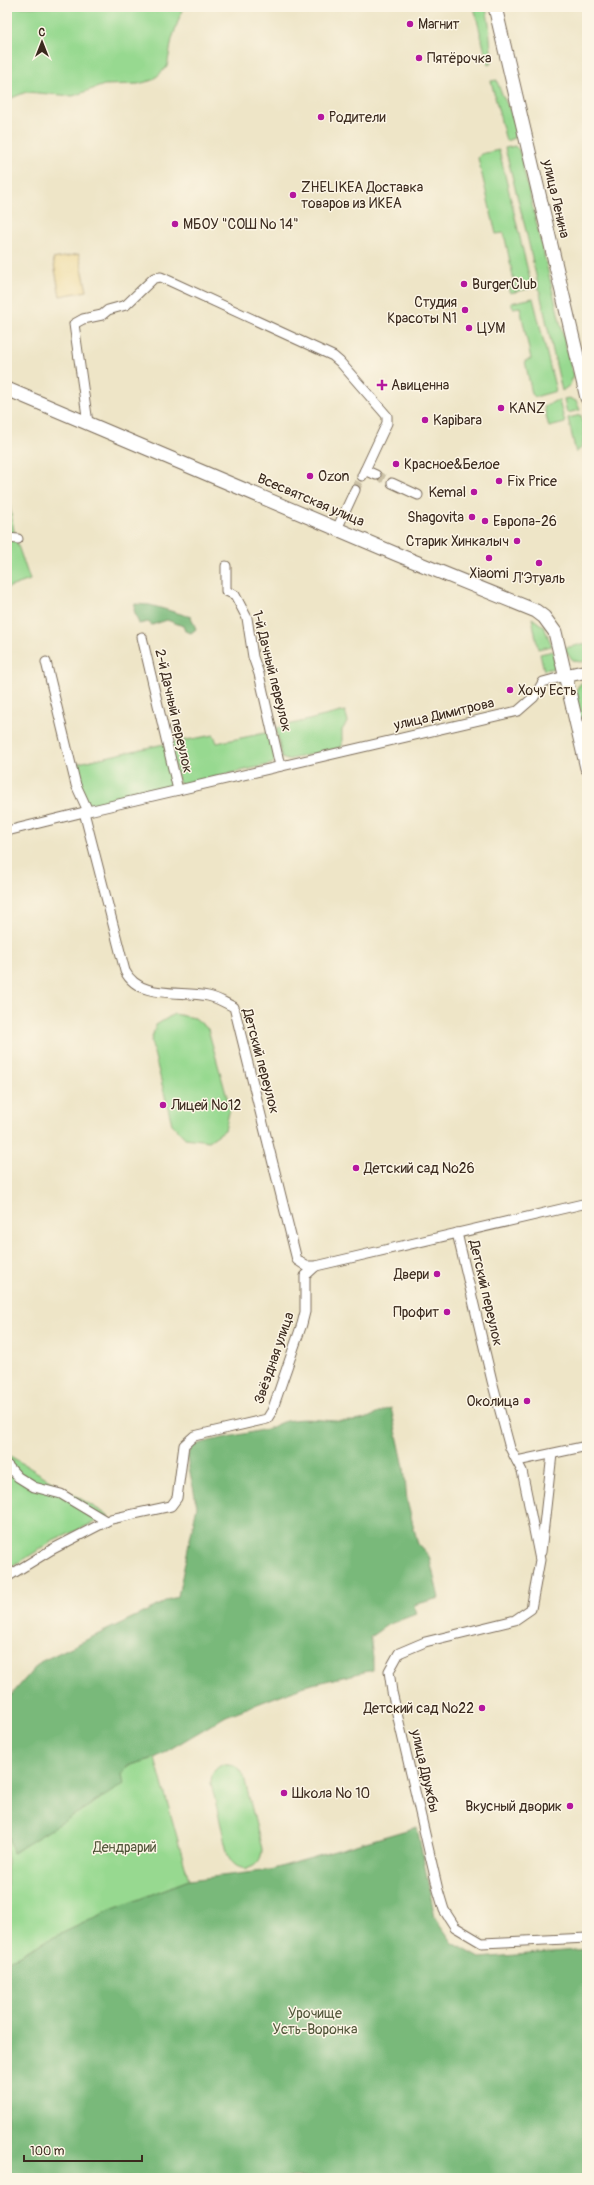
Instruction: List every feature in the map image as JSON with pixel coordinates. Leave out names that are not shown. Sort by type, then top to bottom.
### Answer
[{"type":"street","name":"улица Ленина","points":[[495,7],[586,391]]},
{"type":"street","points":[[88,423],[74,324],[83,318],[102,315],[108,310],[126,305],[154,278],[161,277],[333,356],[352,374],[387,416],[387,423],[363,473],[376,475]]},
{"type":"street","name":"Всесвятская улица","points":[[7,389],[337,529],[536,611],[544,617],[555,632],[587,768]]},
{"type":"street","points":[[392,483],[418,495]]},
{"type":"street","points":[[337,529],[355,490]]},
{"type":"street","points":[[7,538],[18,539]]},
{"type":"street","name":"1-й Дачный переулок","points":[[226,566],[226,591],[235,594],[246,618],[253,657],[259,674],[280,766]]},
{"type":"street","name":"2-й Дачный переулок","points":[[142,637],[178,790]]},
{"type":"street","points":[[46,662],[76,785],[86,811]]},
{"type":"street","points":[[565,676],[587,671]]},
{"type":"street","name":"улица Димитрова","points":[[280,766],[518,711],[534,697],[543,682],[565,676]]},
{"type":"street","points":[[7,830],[280,766]]},
{"type":"street","name":"Детский переулок","points":[[86,811],[124,971],[129,979],[146,990],[207,996],[220,1000],[234,1007],[298,1260],[306,1266],[316,1266],[457,1233],[492,1382],[510,1448],[517,1462]]},
{"type":"street","points":[[457,1233],[587,1203]]},
{"type":"street","name":"Звёздная улица","points":[[7,1577],[50,1550],[106,1521],[145,1510],[170,1506],[177,1498],[184,1445],[194,1436],[267,1418],[272,1411],[302,1324],[305,1312],[305,1276],[316,1266]]},
{"type":"street","points":[[517,1462],[587,1446]]},
{"type":"street","points":[[540,1560],[552,1454]]},
{"type":"street","name":"улица Дружбы","points":[[517,1462],[522,1471],[540,1560],[531,1609],[515,1620],[425,1642],[399,1653],[389,1671],[391,1685],[438,1890],[444,1910],[455,1927],[482,1944],[587,1938]]},
{"type":"street","points":[[7,1466],[18,1477],[34,1487],[61,1494],[106,1521]]},
{"type":"green space","points":[[7,7],[183,7],[172,39],[167,67],[153,80],[138,84],[104,85],[73,96],[26,92],[7,100]]},
{"type":"green space","points":[[474,7],[486,7],[492,63],[488,65]]},
{"type":"green space","points":[[497,80],[514,123],[514,138],[506,141],[491,81]]},
{"type":"green space","points":[[515,146],[519,150],[573,376],[570,385],[562,391],[526,231],[505,148]]},
{"type":"green space","points":[[499,150],[532,288],[510,293],[508,288],[515,286],[504,233],[496,234],[478,158],[481,154]]},
{"type":"green space","points":[[533,298],[556,391],[535,397],[532,394],[525,361],[531,359],[520,307],[513,308],[511,303]]},
{"type":"green space","points":[[569,398],[576,401],[580,410],[567,413],[564,399]]},
{"type":"green space","points":[[555,401],[559,401],[565,423],[549,427],[544,407]]},
{"type":"green space","points":[[581,415],[584,440],[580,449],[576,453],[568,418]]},
{"type":"green space","points":[[7,488],[15,537],[30,580],[7,588]]},
{"type":"green space","points":[[135,604],[150,605],[191,617],[196,629],[191,633],[185,631],[183,626],[167,620],[152,625],[148,622],[139,624],[134,610]]},
{"type":"green space","points":[[532,618],[544,627],[552,646],[538,649]]},
{"type":"green space","points":[[587,643],[587,661],[583,662],[573,660],[568,655],[565,648]]},
{"type":"green space","points":[[553,651],[555,668],[544,670],[540,654]]},
{"type":"green space","points":[[587,680],[587,717],[580,719],[576,691],[581,683]]},
{"type":"green space","points":[[345,711],[348,721],[342,730],[342,747],[287,760],[282,758],[276,728]]},
{"type":"green space","points":[[270,732],[276,759],[272,764],[183,784],[179,782],[169,743],[214,735],[217,743]]},
{"type":"green space","points":[[164,744],[175,786],[92,806],[89,805],[84,799],[74,764]]},
{"type":"green space","points":[[174,1014],[195,1018],[208,1029],[230,1108],[225,1130],[209,1141],[185,1138],[172,1124],[151,1041],[156,1025]]},
{"type":"green space","points":[[391,1408],[404,1467],[407,1501],[418,1544],[429,1556],[439,1598],[414,1605],[416,1614],[387,1625],[370,1637],[373,1670],[304,1686],[226,1716],[155,1758],[127,1766],[122,1774],[124,1784],[13,1853],[7,1827],[7,1700],[40,1662],[178,1596],[197,1506],[187,1458],[192,1446],[266,1429],[286,1421],[312,1419],[354,1421],[364,1419]]},
{"type":"green space","points":[[7,1454],[109,1516],[53,1541],[7,1570]]},
{"type":"green space","name":"Дендрарий","points":[[155,1758],[189,1880],[96,1918],[7,1962],[7,1827],[14,1853],[122,1774],[127,1766]]},
{"type":"green space","points":[[225,1764],[235,1765],[243,1774],[262,1849],[258,1862],[248,1868],[237,1866],[232,1862],[228,1855],[211,1783],[214,1771]]},
{"type":"green space","name":"Урочище Усть-Воронка","points":[[417,1827],[435,1918],[453,1943],[480,1958],[587,1949],[587,2178],[29,2178],[25,2175],[16,2176],[16,2178],[7,2178],[7,1962],[44,1942],[113,1909],[189,1880],[270,1870]]},
{"type":"sand","points":[[79,254],[87,291],[60,296],[53,259]]},
{"type":"tunnel","points":[[376,475],[392,483]]},
{"type":"tunnel","points":[[355,490],[362,476]]},
{"type":"place","name":"Магнит","points":[[410,24]]},
{"type":"place","name":"Пятёрочка","points":[[419,58]]},
{"type":"place","name":"Родители","points":[[321,117]]},
{"type":"place","name":"ZHELIKEA Доставка товаров из ИКЕА","points":[[293,195]]},
{"type":"place","name":"МБОУ \"СОШ № 14\"","points":[[175,224]]},
{"type":"place","name":"BurgerClub","points":[[464,284]]},
{"type":"place","name":"Студия Красоты N1","points":[[465,310]]},
{"type":"place","name":"ЦУМ","points":[[469,328]]},
{"type":"place","name":"Авиценна","points":[[382,385]]},
{"type":"place","name":"KANZ","points":[[501,408]]},
{"type":"place","name":"Kapibara","points":[[425,420]]},
{"type":"place","name":"Красное&Белое","points":[[396,464]]},
{"type":"place","name":"Ozon","points":[[310,476]]},
{"type":"place","name":"Fix Price","points":[[499,481]]},
{"type":"place","name":"Kemal","points":[[474,492]]},
{"type":"place","name":"Shagovita","points":[[472,517]]},
{"type":"place","name":"Европа-26","points":[[485,521]]},
{"type":"place","name":"Старик Хинкалыч","points":[[517,541]]},
{"type":"place","name":"Xiaomi","points":[[489,558]]},
{"type":"place","name":"Л'Этуаль","points":[[539,563]]},
{"type":"place","name":"Хочу Есть","points":[[510,690]]},
{"type":"place","name":"Лицей №12","points":[[163,1105]]},
{"type":"place","name":"Детский сад №26","points":[[356,1168]]},
{"type":"place","name":"Двери","points":[[437,1274]]},
{"type":"place","name":"Профит","points":[[447,1312]]},
{"type":"place","name":"Околица","points":[[527,1401]]},
{"type":"place","name":"Детский сад №22","points":[[482,1708]]},
{"type":"place","name":"Школа № 10","points":[[284,1793]]},
{"type":"place","name":"Вкусный дворик","points":[[570,1806]]}]
